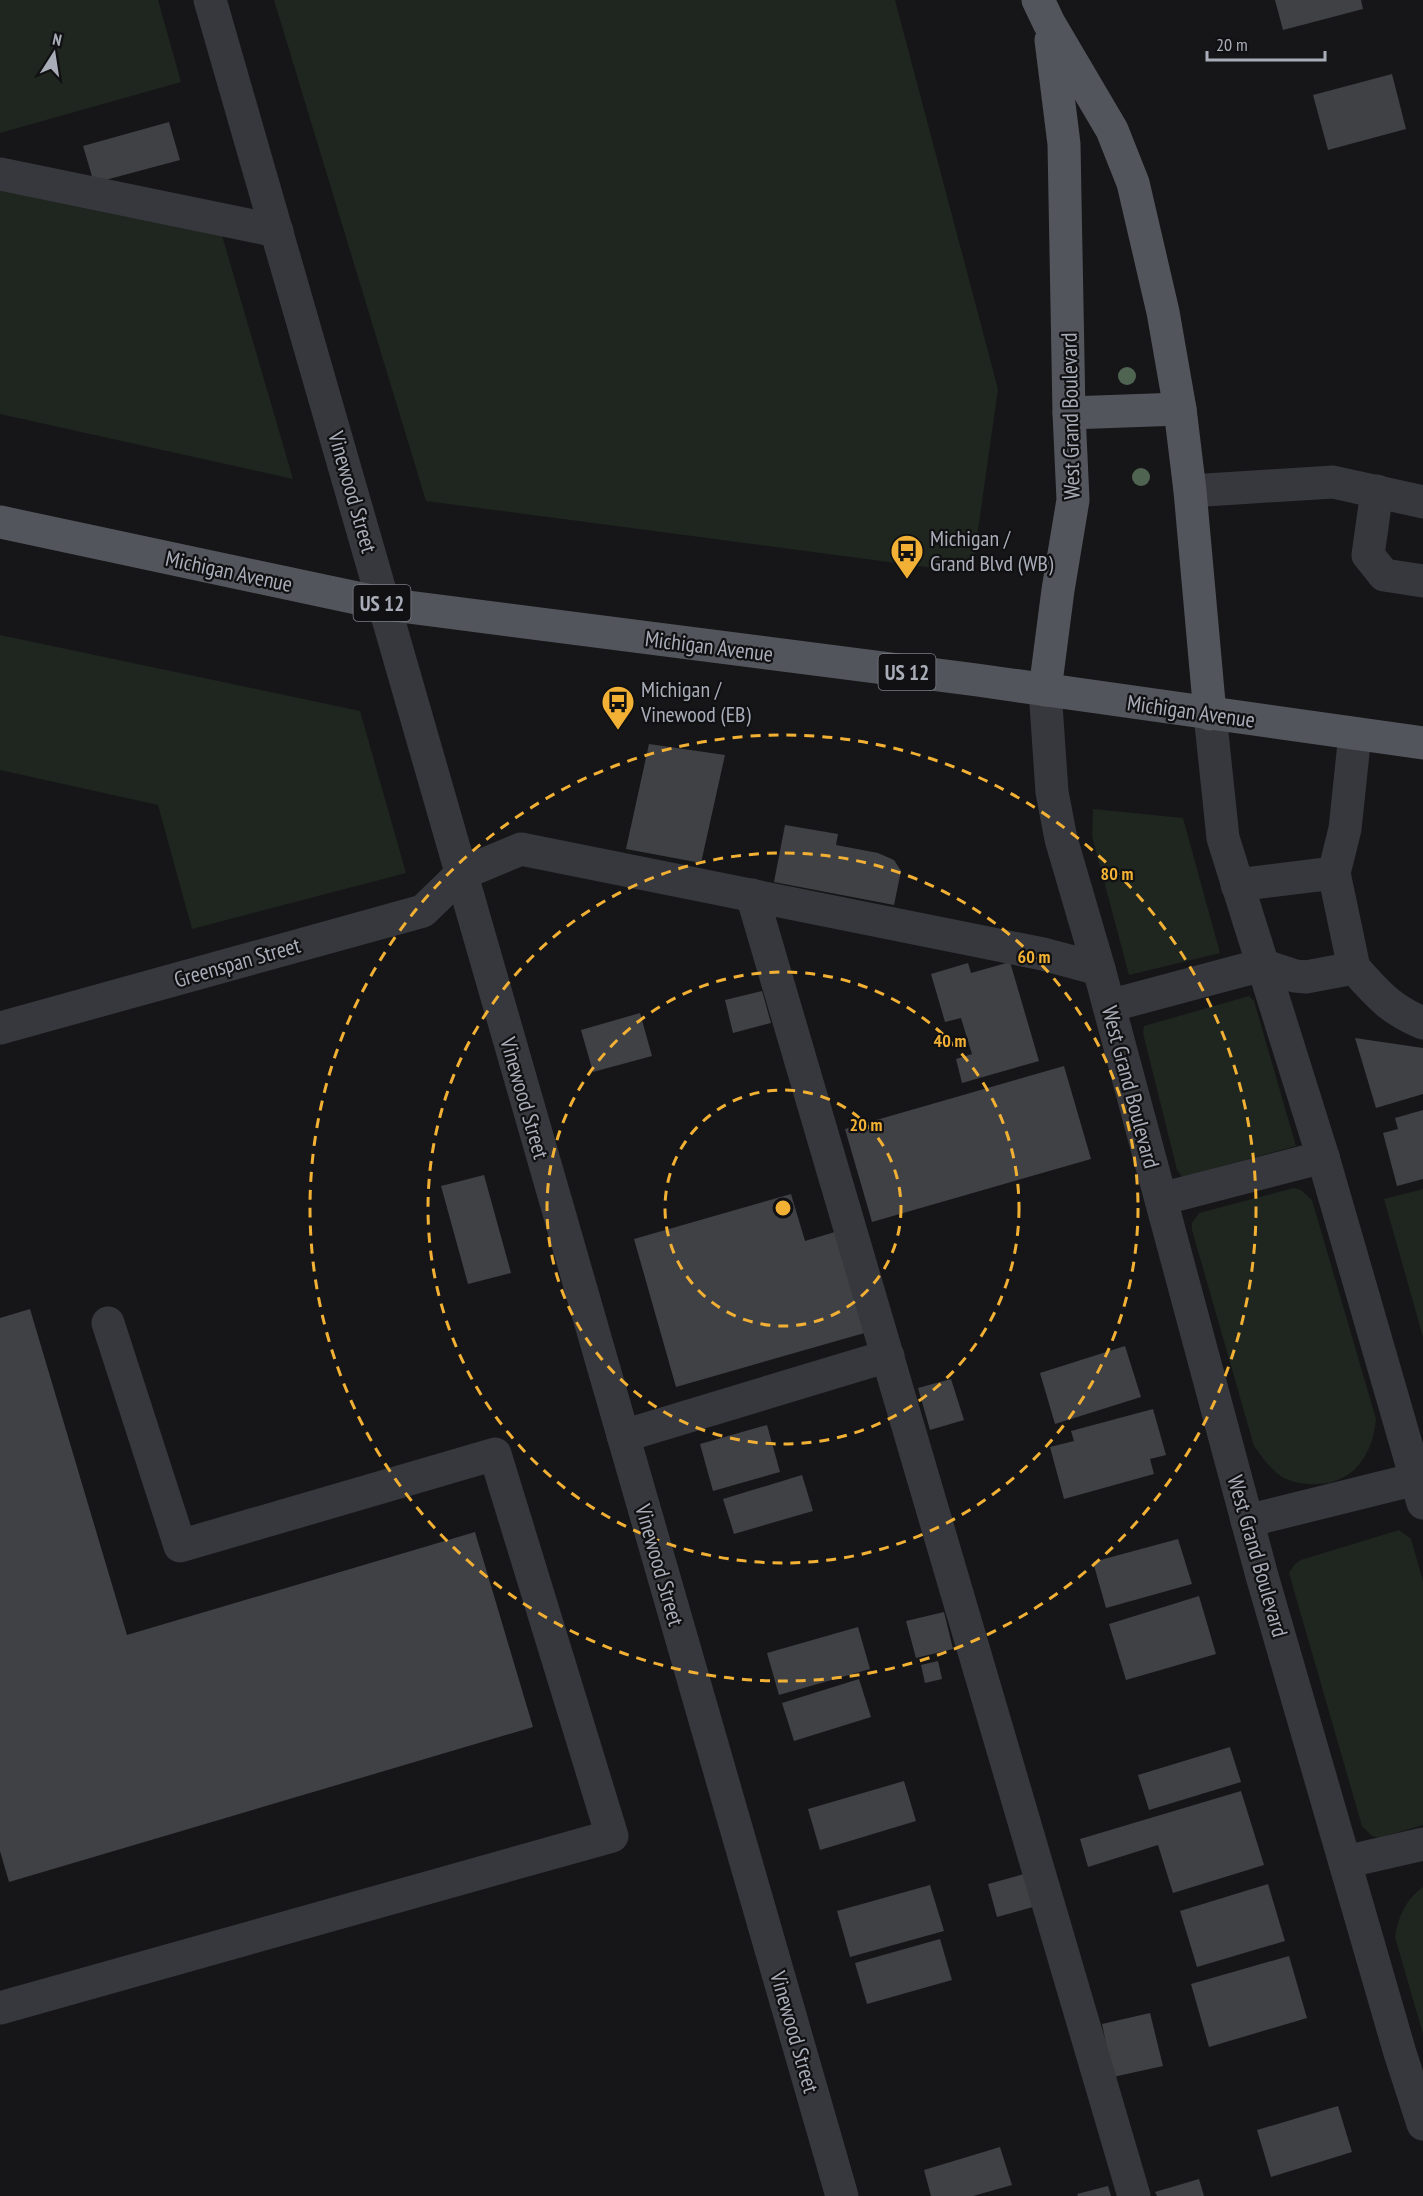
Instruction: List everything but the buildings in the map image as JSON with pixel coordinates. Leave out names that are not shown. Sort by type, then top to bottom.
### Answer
[{"type":"main road","name":"West Grand Boulevard","points":[[1044,11],[1112,130],[1133,183],[1163,312],[1180,409],[1190,491],[1210,714]]},
{"type":"main road","name":"West Grand Boulevard","points":[[1044,11],[1064,144],[1073,500],[1045,690]]},
{"type":"main road","points":[[1069,413],[1180,409]]},
{"type":"main road","name":"Michigan Avenue","points":[[0,522],[385,604],[1045,690],[1423,743]]},
{"type":"street","name":"Vinewood Street","points":[[210,0],[842,2196]]},
{"type":"street","points":[[0,174],[277,231]]},
{"type":"street","points":[[1190,491],[1333,482],[1423,502]]},
{"type":"street","points":[[1377,491],[1368,555],[1384,575],[1423,581]]},
{"type":"street","name":"West Grand Boulevard","points":[[1045,690],[1052,792],[1060,840],[1099,969],[1247,1521],[1400,2053],[1423,2124]]},
{"type":"street","name":"West Grand Boulevard","points":[[1210,714],[1223,838],[1323,1157],[1420,1491]]},
{"type":"street","points":[[1355,734],[1345,829],[1334,873],[1353,968],[1388,1004],[1402,1014],[1423,1023]]},
{"type":"street","points":[[461,874],[521,849],[1043,954],[1099,969]]},
{"type":"street","points":[[1237,885],[1334,873]]},
{"type":"street","name":"Greenspan Street","points":[[0,1029],[423,910],[461,874]]},
{"type":"street","points":[[752,896],[1134,2196]]},
{"type":"street","points":[[1109,1006],[1262,965],[1294,976],[1306,977],[1353,968]]},
{"type":"street","points":[[1161,1199],[1323,1157]]},
{"type":"street","points":[[0,2008],[612,1836],[495,1454],[180,1546],[108,1323]]},
{"type":"street","points":[[623,1436],[888,1356]]},
{"type":"street","points":[[1247,1521],[1420,1491]]},
{"type":"street","points":[[1345,1862],[1423,1844]]},
{"type":"shaded area","points":[[0,0],[158,0],[181,82],[0,133]]},
{"type":"shaded area","points":[[274,0],[895,0],[998,389],[972,573],[426,501]]},
{"type":"shaded area","points":[[0,185],[221,232],[293,479],[0,414]]},
{"type":"shaded area","points":[[0,635],[360,711],[406,873],[192,929],[158,805],[0,770]]},
{"type":"shaded area","points":[[1093,809],[1183,818],[1220,953],[1129,975],[1092,836]]},
{"type":"shaded area","points":[[1249,996],[1254,1001],[1296,1146],[1182,1177],[1177,1170],[1143,1033],[1144,1026]]},
{"type":"shaded area","points":[[1294,1188],[1301,1190],[1312,1200],[1376,1419],[1370,1445],[1358,1466],[1339,1480],[1327,1483],[1301,1483],[1282,1477],[1270,1467],[1254,1446],[1192,1230],[1192,1223],[1199,1213]]},
{"type":"shaded area","points":[[1423,1189],[1423,1337],[1384,1199]]},
{"type":"shaded area","points":[[1399,1530],[1411,1539],[1423,1581],[1423,1825],[1379,1838],[1372,1836],[1362,1826],[1289,1573],[1301,1560]]},
{"type":"shaded area","points":[[1423,1887],[1423,2034],[1395,1937],[1404,1909]]},
{"type":"place","name":"Michigan / Grand Blvd (WB)","points":[[907,580]]},
{"type":"place","name":"Michigan / Vinewood (EB)","points":[[618,731]]}]
